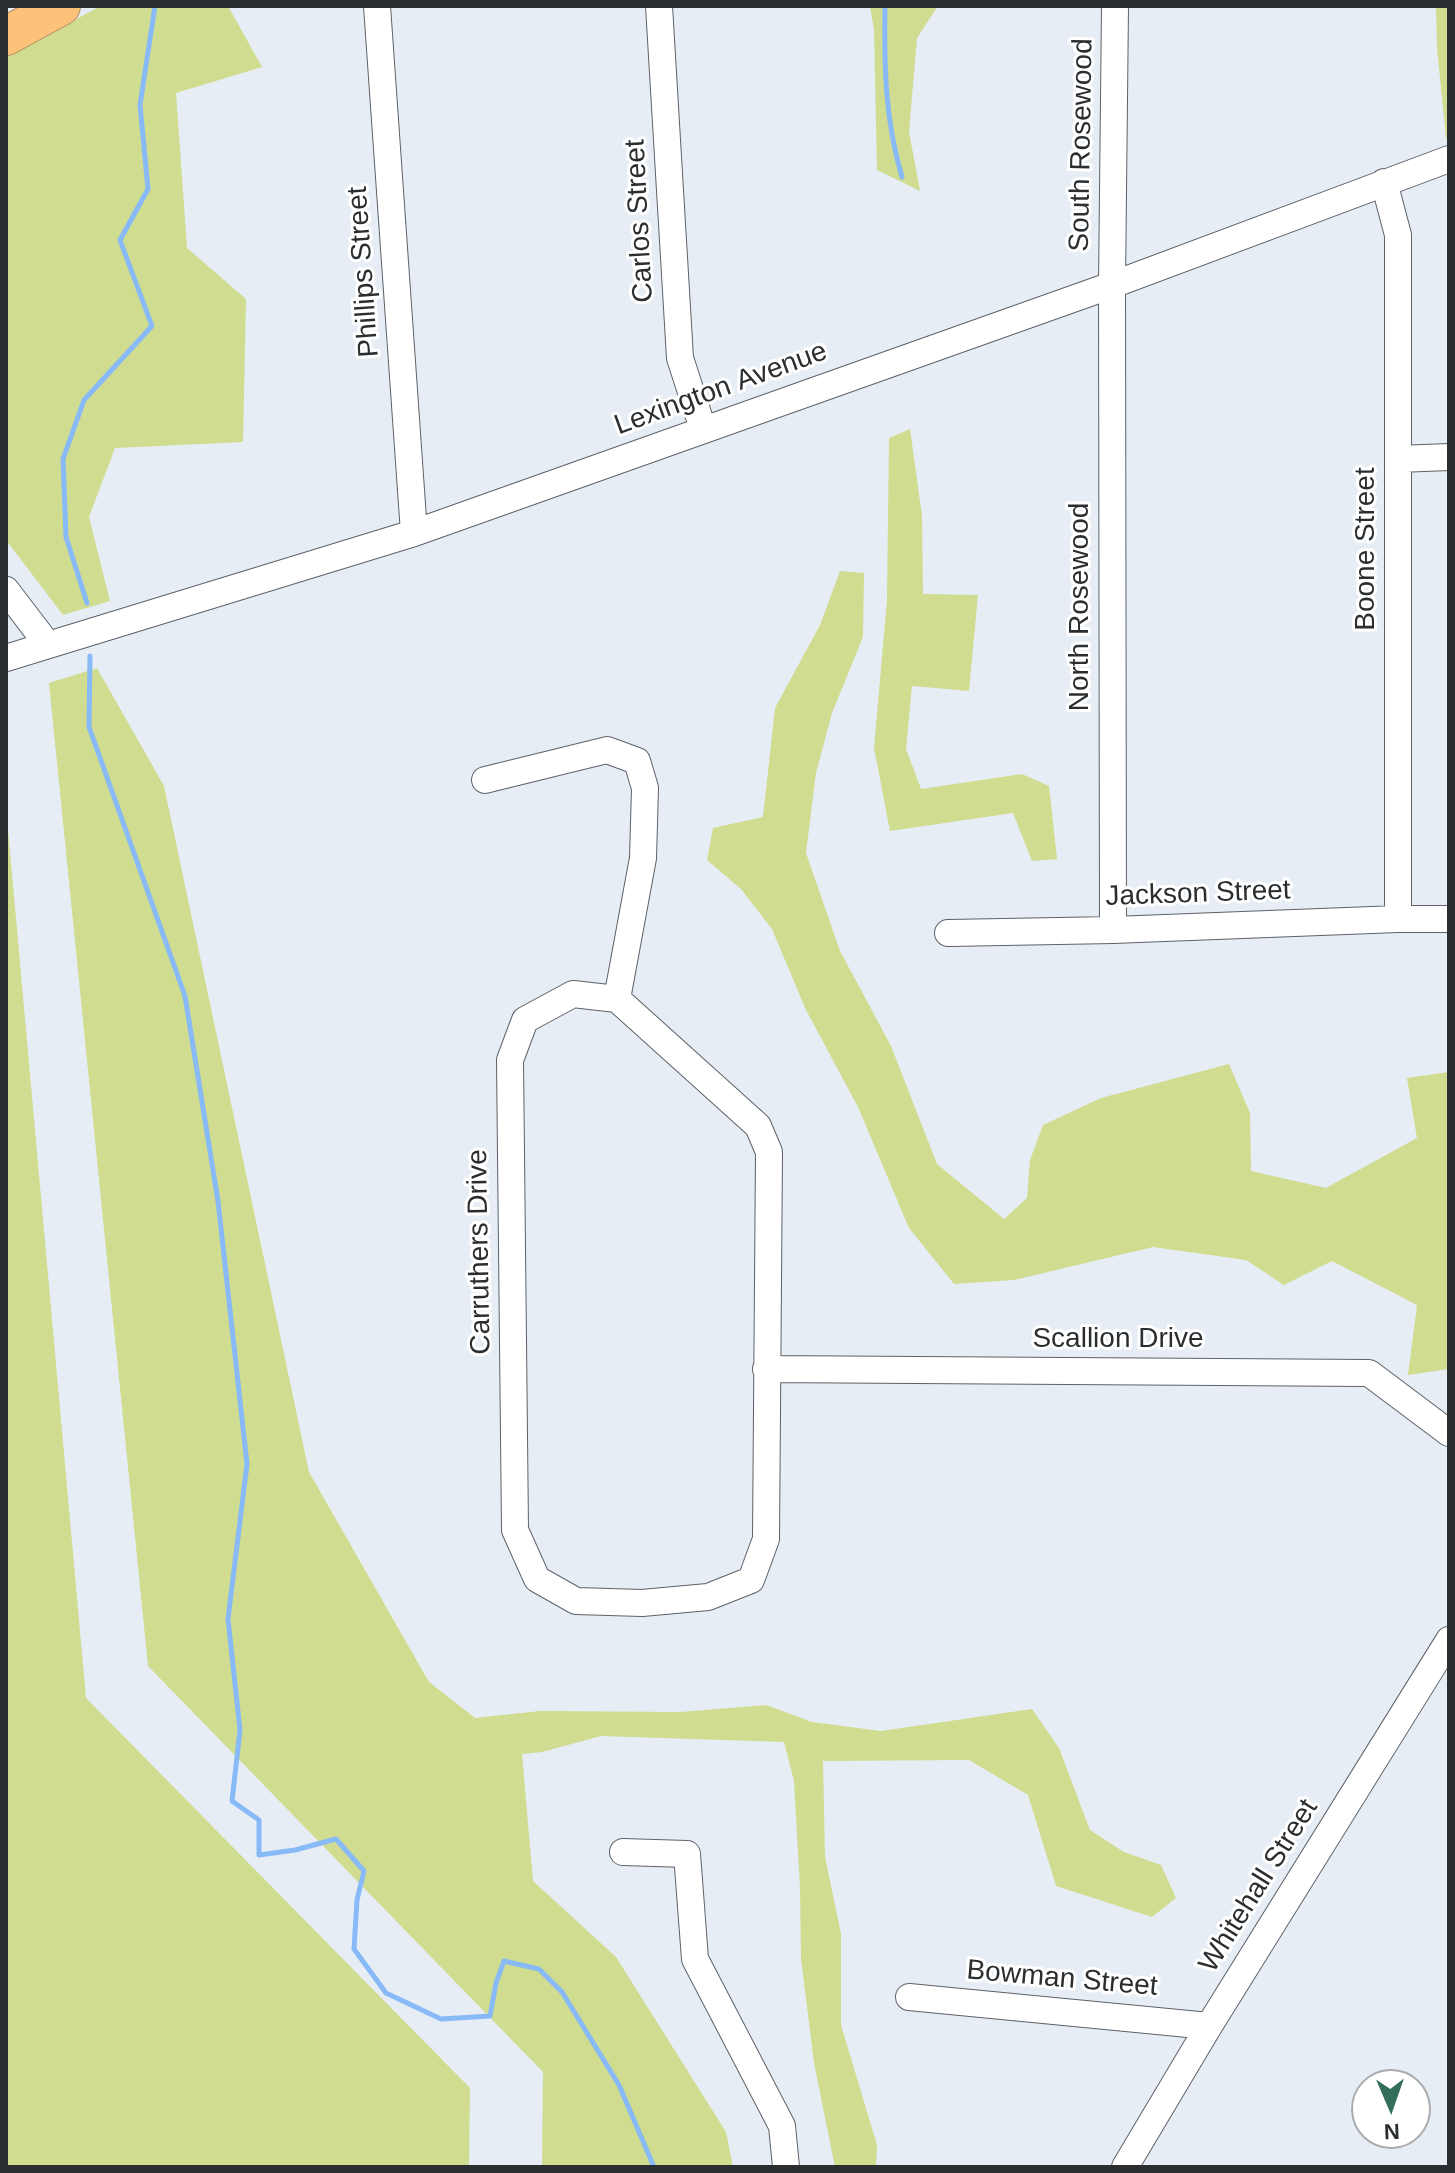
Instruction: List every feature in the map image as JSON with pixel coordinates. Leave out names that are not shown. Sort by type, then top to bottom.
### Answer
[{"type":"highway","points":[[6,36],[61,6]]},
{"type":"street","name":"Phillips Street","points":[[377,6],[414,533]]},
{"type":"street","name":"Carlos Street","points":[[659,6],[680,358],[703,429]]},
{"type":"street","name":"South Rosewood","points":[[1112,285],[1115,6]]},
{"type":"street","name":"Lexington Avenue","points":[[6,658],[414,533],[1112,285],[1449,159]]},
{"type":"street","name":"Boone Street","points":[[1384,182],[1398,235],[1398,919]]},
{"type":"street","name":"North Rosewood","points":[[1112,285],[1113,930]]},
{"type":"street","points":[[1398,459],[1449,457]]},
{"type":"street","points":[[6,590],[48,645]]},
{"type":"street","points":[[485,780],[607,750],[637,761],[645,788],[643,858],[617,999]]},
{"type":"street","name":"Jackson Street","points":[[948,933],[1449,919]]},
{"type":"street","name":"Carruthers Drive","points":[[573,994],[617,999],[758,1126],[769,1152],[766,1369],[766,1539],[751,1580],[708,1597],[642,1603],[576,1601],[537,1579],[515,1530],[510,1060],[525,1020],[573,994]]},
{"type":"street","name":"Scallion Drive","points":[[766,1369],[1369,1373],[1449,1433]]},
{"type":"street","name":"Whitehall Street","points":[[1125,2167],[1449,1640]]},
{"type":"street","points":[[623,1852],[687,1854],[695,1959],[782,2126],[786,2167]]},
{"type":"street","name":"Bowman Street","points":[[909,1997],[1209,2026]]},
{"type":"green space","points":[[101,6],[228,6],[262,67],[176,93],[187,248],[246,299],[243,442],[115,448],[89,517],[110,601],[63,615],[6,540],[6,56]]},
{"type":"green space","points":[[870,6],[938,6],[917,38],[909,132],[920,191],[877,170],[874,30]]},
{"type":"green space","points":[[1436,6],[1449,6],[1449,137],[1446,138],[1437,48]]},
{"type":"green space","points":[[910,429],[922,516],[923,594],[978,595],[969,691],[912,686],[906,749],[921,789],[1022,774],[1049,786],[1057,859],[1032,861],[1013,813],[890,831],[874,748],[887,600],[889,438]]},
{"type":"green space","points":[[840,571],[864,573],[863,637],[832,713],[816,773],[806,853],[840,951],[891,1046],[937,1164],[1004,1219],[1027,1198],[1030,1160],[1043,1125],[1101,1098],[1229,1064],[1250,1113],[1251,1171],[1326,1188],[1417,1138],[1407,1078],[1449,1072],[1449,1369],[1408,1375],[1417,1305],[1332,1261],[1284,1285],[1246,1260],[1153,1247],[1014,1280],[954,1284],[909,1228],[858,1107],[806,1010],[772,929],[741,889],[707,860],[713,828],[763,817],[775,708],[820,625]]},
{"type":"green space","points":[[97,668],[164,786],[309,1472],[429,1682],[475,1718],[540,1711],[681,1712],[766,1705],[812,1722],[881,1731],[1032,1709],[1059,1748],[1090,1830],[1124,1852],[1161,1865],[1176,1898],[1152,1917],[1056,1886],[1028,1795],[969,1760],[823,1761],[825,1857],[841,1934],[841,2025],[877,2145],[876,2167],[835,2167],[814,2063],[801,1959],[794,1781],[784,1742],[601,1736],[542,1752],[522,1754],[533,1881],[616,1957],[726,2132],[733,2167],[542,2167],[543,2072],[148,1666],[49,683]]},
{"type":"green space","points":[[6,807],[86,1698],[470,2088],[469,2167],[6,2167]]},
{"type":"waterway","points":[[87,603],[66,537],[63,459],[84,400],[152,326],[120,240],[148,189],[140,105],[155,6]]},
{"type":"waterway","points":[[885,6],[887,92],[892,135],[902,177]]},
{"type":"waterway","points":[[90,656],[89,727],[185,996],[218,1201],[247,1464],[228,1619],[240,1730],[232,1801],[259,1820],[259,1855],[295,1850],[336,1839],[364,1871],[357,1900],[354,1949],[386,1993],[441,2019],[490,2016],[504,1961],[539,1969],[562,1992],[619,2085],[654,2167]]}]
